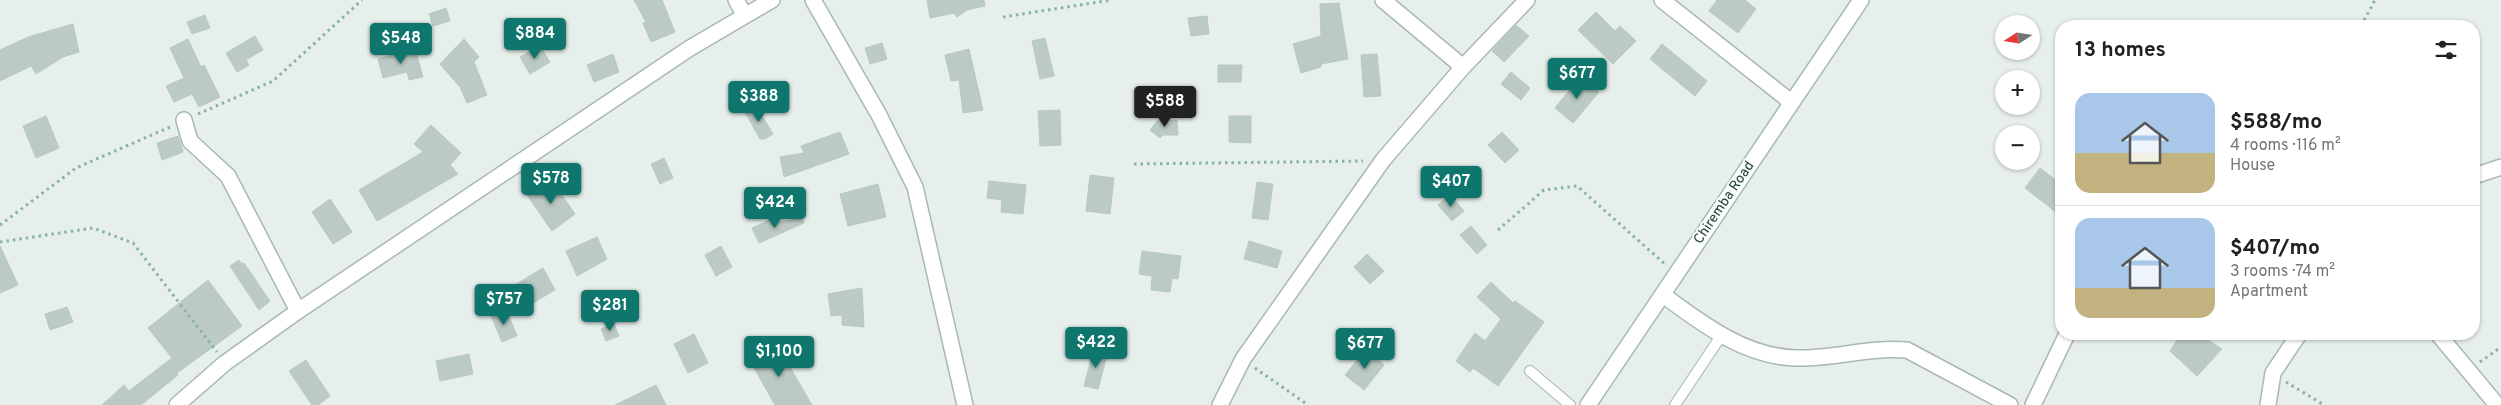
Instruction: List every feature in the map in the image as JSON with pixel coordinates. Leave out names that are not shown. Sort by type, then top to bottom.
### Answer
[{"type":"street","points":[[736,0],[744,14]]},
{"type":"street","points":[[177,405],[225,363],[298,311],[690,48],[744,14],[772,0]]},
{"type":"street","points":[[813,0],[879,116],[915,187],[964,405]]},
{"type":"street","points":[[1383,0],[1463,67]]},
{"type":"street","points":[[1220,405],[1243,359],[1383,160],[1463,67],[1527,0]]},
{"type":"street","points":[[1662,0],[1791,102]]},
{"type":"street","name":"Chiremba Road","points":[[1588,405],[1861,0]]},
{"type":"street","points":[[184,120],[190,141],[228,176],[298,311]]},
{"type":"street","points":[[2480,174],[2501,167]]},
{"type":"street","points":[[1663,294],[1721,336],[1773,356],[1797,358],[1888,348],[1907,350],[2009,405]]},
{"type":"street","points":[[2033,405],[2064,340]]},
{"type":"street","points":[[2268,405],[2273,373],[2294,340]]},
{"type":"street","points":[[2443,340],[2497,405]]},
{"type":"lane","points":[[1675,405],[1721,336]]},
{"type":"lane","points":[[1530,371],[1570,405]]},
{"type":"path","points":[[1003,17],[1112,0]]},
{"type":"path","points":[[2364,20],[2375,0]]},
{"type":"path","points":[[1134,164],[1383,160]]},
{"type":"path","points":[[1498,230],[1544,190],[1577,186],[1664,262],[1674,275]]},
{"type":"path","points":[[0,242],[93,228],[133,243],[225,363]]},
{"type":"path","points":[[2470,370],[2501,346]]},
{"type":"path","points":[[1243,359],[1308,405]]},
{"type":"path","points":[[2273,373],[2324,405]]},
{"type":"building","points":[[634,0],[662,0],[675,32],[651,42],[643,23],[646,22]]},
{"type":"building","points":[[927,0],[984,0],[985,6],[967,10],[957,17],[954,13],[930,18]]},
{"type":"building","points":[[1717,0],[1745,0],[1756,9],[1738,33],[1709,11]]},
{"type":"building","points":[[1339,3],[1348,59],[1321,64],[1321,67],[1301,73],[1293,44],[1321,36],[1320,4]]},
{"type":"building","points":[[446,8],[450,21],[433,26],[429,14]]},
{"type":"building","points":[[1596,12],[1615,31],[1620,26],[1636,41],[1613,64],[1578,30]]},
{"type":"building","points":[[205,15],[210,28],[192,34],[187,22]]},
{"type":"building","points":[[1207,16],[1209,34],[1191,36],[1188,18]]},
{"type":"building","points":[[73,24],[79,52],[63,57],[36,74],[31,66],[0,81],[0,50],[28,37]]},
{"type":"building","points":[[1516,25],[1529,36],[1504,62],[1492,51]]},
{"type":"building","points":[[255,36],[263,50],[246,60],[249,65],[237,72],[226,53]]},
{"type":"building","points":[[1045,38],[1054,76],[1040,79],[1032,41]]},
{"type":"building","points":[[188,39],[201,67],[204,65],[220,97],[199,107],[192,94],[174,102],[166,86],[184,78],[170,48]]},
{"type":"building","points":[[464,39],[479,57],[474,62],[487,95],[467,103],[460,87],[440,64]]},
{"type":"building","points":[[882,43],[887,59],[870,64],[865,48]]},
{"type":"building","points":[[1662,44],[1707,81],[1695,96],[1650,59]]},
{"type":"building","points":[[540,46],[550,62],[530,74],[520,57]]},
{"type":"building","points":[[415,49],[423,77],[409,80],[407,72],[383,78],[378,59]]},
{"type":"building","points":[[969,49],[983,110],[963,113],[959,80],[951,81],[945,55]]},
{"type":"building","points":[[613,54],[619,72],[594,82],[587,65]]},
{"type":"building","points":[[1377,54],[1381,96],[1364,97],[1361,55]]},
{"type":"building","points":[[1218,65],[1242,65],[1241,82],[1218,82]]},
{"type":"building","points":[[1511,72],[1530,88],[1521,100],[1501,84]]},
{"type":"building","points":[[1580,77],[1599,92],[1573,123],[1555,108]]},
{"type":"building","points":[[756,106],[773,134],[765,139],[760,139],[745,112]]},
{"type":"building","points":[[1060,110],[1061,145],[1040,146],[1038,111]]},
{"type":"building","points":[[46,116],[59,148],[36,158],[23,126]]},
{"type":"building","points":[[1229,116],[1251,116],[1251,143],[1229,142]]},
{"type":"building","points":[[1177,120],[1178,135],[1163,135],[1160,138],[1150,130],[1157,121]]},
{"type":"building","points":[[431,125],[461,153],[450,165],[458,174],[377,221],[359,190],[423,152],[414,144]]},
{"type":"building","points":[[840,132],[849,154],[784,177],[780,157],[804,153],[801,146]]},
{"type":"building","points":[[1502,132],[1519,150],[1505,163],[1488,145]]},
{"type":"building","points":[[178,136],[183,152],[162,160],[157,143]]},
{"type":"building","points":[[664,158],[673,178],[660,184],[651,164]]},
{"type":"building","points":[[2040,168],[2055,179],[2055,211],[2025,188]]},
{"type":"building","points":[[1090,175],[1114,178],[1110,214],[1086,211]]},
{"type":"building","points":[[550,178],[575,214],[552,231],[527,195]]},
{"type":"building","points":[[989,181],[1026,185],[1023,214],[1001,212],[1002,200],[987,198]]},
{"type":"building","points":[[1257,182],[1273,184],[1268,220],[1252,218]]},
{"type":"building","points":[[878,184],[886,217],[848,226],[840,194]]},
{"type":"building","points":[[1450,195],[1464,211],[1452,221],[1438,205]]},
{"type":"building","points":[[330,199],[352,232],[333,244],[312,212]]},
{"type":"building","points":[[802,218],[804,223],[759,243],[752,228],[772,219],[774,223]]},
{"type":"building","points":[[1471,226],[1487,245],[1477,254],[1460,235]]},
{"type":"building","points":[[597,237],[607,259],[577,276],[566,251]]},
{"type":"building","points":[[1249,241],[1282,251],[1277,268],[1244,259]]},
{"type":"building","points":[[0,246],[18,285],[0,293]]},
{"type":"building","points":[[721,246],[732,267],[716,276],[705,255]]},
{"type":"building","points":[[1142,251],[1181,256],[1178,279],[1172,278],[1170,292],[1151,290],[1152,276],[1139,274]]},
{"type":"building","points":[[1367,254],[1384,271],[1370,284],[1354,267]]},
{"type":"building","points":[[239,260],[242,264],[244,263],[270,301],[259,310],[230,266]]},
{"type":"building","points":[[543,268],[555,290],[526,307],[513,286]]},
{"type":"building","points":[[208,280],[242,326],[177,373],[178,375],[141,405],[102,405],[124,385],[129,391],[172,358],[148,328]]},
{"type":"building","points":[[1491,282],[1513,303],[1515,301],[1544,322],[1498,386],[1473,368],[1470,372],[1456,361],[1475,333],[1485,341],[1501,319],[1477,297]]},
{"type":"building","points":[[862,288],[864,327],[842,325],[842,315],[831,316],[828,294]]},
{"type":"building","points":[[67,307],[73,322],[50,330],[45,314]]},
{"type":"building","points":[[506,309],[517,336],[502,342],[491,316]]},
{"type":"building","points":[[614,324],[619,336],[606,341],[601,329]]},
{"type":"building","points":[[694,334],[708,363],[688,373],[674,344]]},
{"type":"building","points":[[2177,340],[2208,340],[2222,349],[2197,376],[2170,351]]},
{"type":"building","points":[[776,343],[812,405],[775,405],[749,359]]},
{"type":"building","points":[[1094,348],[1108,352],[1098,389],[1084,386]]},
{"type":"building","points":[[1366,349],[1384,365],[1364,390],[1345,375]]},
{"type":"building","points":[[469,354],[473,374],[440,381],[436,361]]},
{"type":"building","points":[[306,360],[330,396],[318,405],[312,405],[289,371]]},
{"type":"building","points":[[656,385],[666,405],[615,405]]}]
